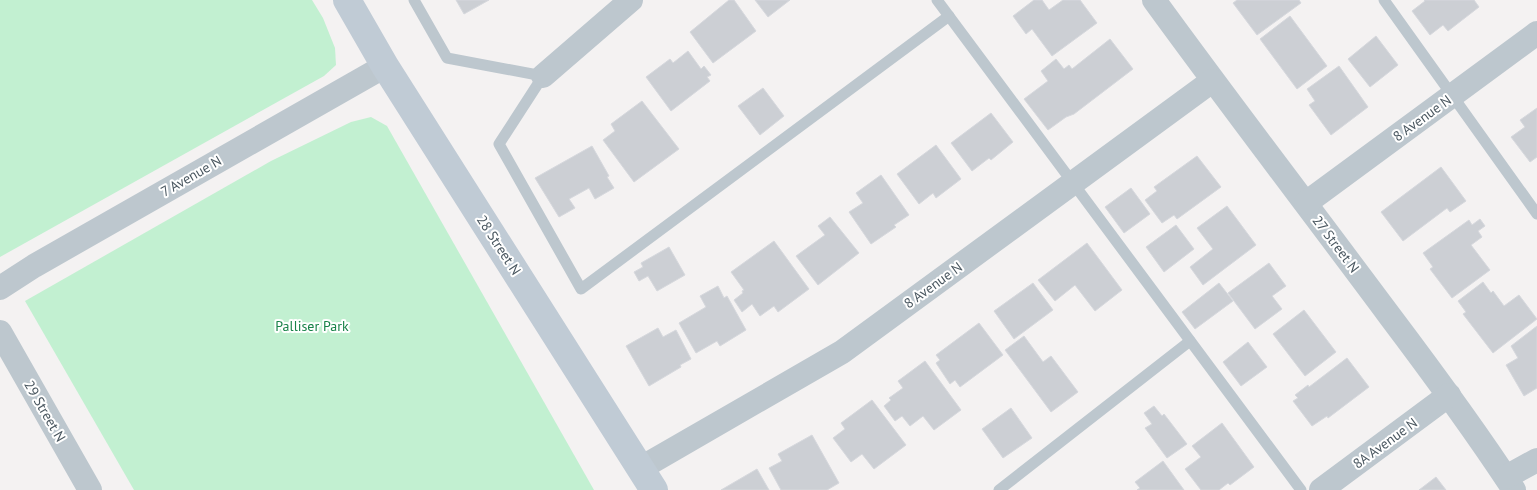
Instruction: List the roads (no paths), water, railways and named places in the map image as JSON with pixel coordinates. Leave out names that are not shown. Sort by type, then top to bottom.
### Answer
[{"type":"main road","name":"28 Street N","points":[[347,0],[385,66],[648,479]]},
{"type":"street","points":[[543,76],[631,0]]},
{"type":"street","name":"27 Street N","points":[[1154,0],[1212,81],[1306,203],[1449,395],[1510,484]]},
{"type":"street","name":"8 Avenue N","points":[[1306,203],[1537,34]]},
{"type":"street","name":"7 Avenue N","points":[[0,288],[34,266],[385,66]]},
{"type":"street","name":"8 Avenue N","points":[[648,479],[842,352],[1212,81]]},
{"type":"street","name":"29 Street N","points":[[0,332],[90,490]]},
{"type":"street","name":"8A Avenue N","points":[[1321,490],[1449,395]]},
{"type":"street","points":[[1510,484],[1537,460]]},
{"type":"lane","points":[[414,0],[447,58],[543,76],[499,144],[581,289],[949,16]]},
{"type":"lane","points":[[937,0],[1301,490]]},
{"type":"lane","points":[[1384,0],[1537,214]]},
{"type":"lane","points":[[1000,490],[1190,341]]},
{"type":"park label","name":"Palliser Park","points":[[312,326]]}]
